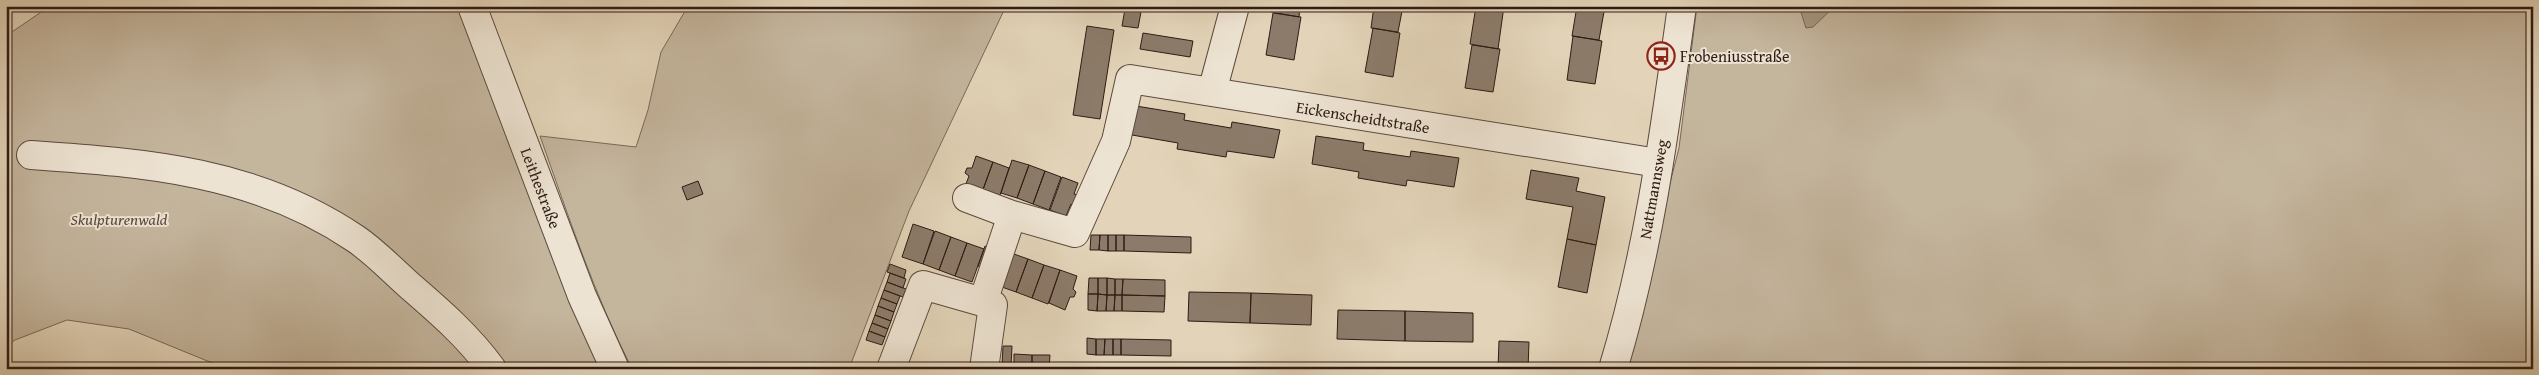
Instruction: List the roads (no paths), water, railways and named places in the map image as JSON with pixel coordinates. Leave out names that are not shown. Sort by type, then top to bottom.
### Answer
[{"type":"street","name":"Leithestraße","points":[[472,6],[582,296],[615,369]]},
{"type":"street","points":[[1212,92],[1235,6]]},
{"type":"street","name":"Nattmannsweg","points":[[1613,369],[1637,278],[1658,163],[1682,6]]},
{"type":"street","name":"Eickenscheidtstraße","points":[[1012,215],[1075,233],[1116,140],[1130,79],[1658,163]]},
{"type":"street","points":[[31,155],[179,169],[267,194],[356,239],[452,322],[492,369]]},
{"type":"street","points":[[966,198],[1012,215],[983,302]]},
{"type":"street","points":[[891,369],[923,284],[993,305],[984,369]]},
{"type":"place","name":"Frobeniusstraße","points":[[1661,56]]},
{"type":"park label","name":"Skulpturenwald","points":[[119,219]]}]
